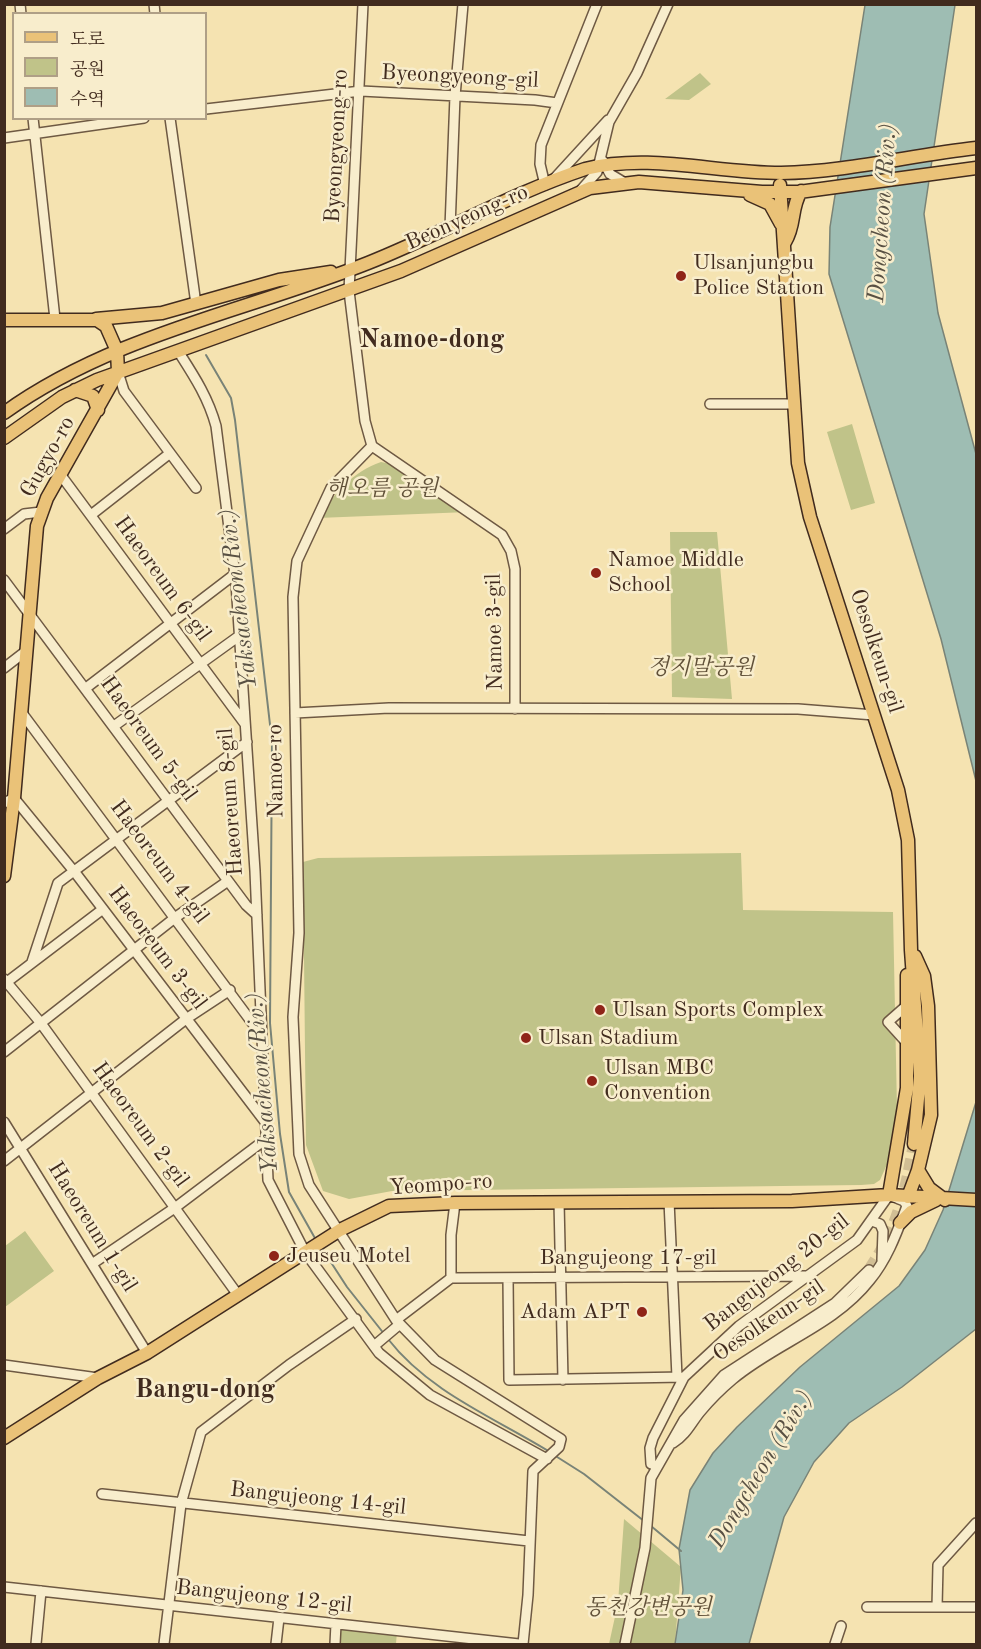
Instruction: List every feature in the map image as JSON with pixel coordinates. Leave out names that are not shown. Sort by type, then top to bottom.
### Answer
[{"type":"main road","name":"Beonyeong-ro","points":[[4,413],[51,382],[117,351],[350,270],[602,161],[800,172],[976,147]]},
{"type":"main road","name":"Beonyeong-ro","points":[[4,438],[75,390],[118,372],[401,271],[575,193],[625,183],[780,192],[800,191],[976,168]]},
{"type":"main road","name":"Oesolkeun-gil","points":[[782,172],[780,192],[798,463],[810,517],[898,789],[908,840],[911,950],[920,1076],[914,1144]]},
{"type":"main road","points":[[741,190],[770,204],[783,228]]},
{"type":"main road","points":[[784,243],[792,229],[793,209],[800,191]]},
{"type":"main road","points":[[4,320],[146,316],[279,280],[350,270]]},
{"type":"main road","points":[[90,319],[106,326],[117,351],[118,372]]},
{"type":"main road","name":"Gugyo-ro","points":[[4,876],[8,799],[22,713],[33,550],[41,512],[118,372]]},
{"type":"main road","points":[[75,390],[93,396],[98,410]]},
{"type":"main road","points":[[889,1195],[906,1088],[906,978],[911,950]]},
{"type":"main road","points":[[908,1197],[931,1115],[928,1006],[924,976],[911,950]]},
{"type":"main road","points":[[896,1159],[919,1163]]},
{"type":"main road","points":[[872,1196],[896,1159]]},
{"type":"main road","points":[[900,1223],[911,1212],[942,1199],[929,1188],[919,1163]]},
{"type":"main road","name":"Yeompo-ro","points":[[4,1438],[98,1378],[147,1353],[340,1230],[389,1206],[455,1203],[792,1201],[889,1195],[976,1200]]},
{"type":"street","name":"Byeongyeong-ro","points":[[350,291],[361,91],[363,4]]},
{"type":"street","points":[[450,228],[455,96],[463,4]]},
{"type":"street","points":[[597,4],[542,146],[540,164],[548,183],[616,111]]},
{"type":"street","points":[[575,193],[593,179],[602,161],[605,133],[637,73],[668,4]]},
{"type":"street","name":"Byeongyeong-gil","points":[[207,109],[361,91],[557,103]]},
{"type":"street","points":[[33,120],[55,319]]},
{"type":"street","points":[[4,138],[130,120]]},
{"type":"street","points":[[170,120],[196,304]]},
{"type":"street","points":[[602,161],[613,177],[625,183]]},
{"type":"street","points":[[350,291],[365,425],[372,446]]},
{"type":"street","name":"Haeoreum 8-gil","points":[[178,351],[202,387],[213,416],[235,574],[257,915],[268,1180],[305,1252],[374,1346],[396,1369],[430,1395],[547,1459]]},
{"type":"street","points":[[118,372],[124,391],[196,488]]},
{"type":"street","points":[[710,404],[793,404]]},
{"type":"street","name":"Namoe 3-gil","points":[[372,446],[502,536],[511,551],[515,569],[515,709],[798,710],[874,715]]},
{"type":"street","name":"Namoe-ro","points":[[372,446],[331,488],[297,561],[293,597],[299,933],[293,1017],[299,1154],[309,1185],[398,1322],[435,1359],[557,1435],[561,1441],[559,1447],[547,1459]]},
{"type":"street","name":"Haeoreum 6-gil","points":[[91,515],[169,454]]},
{"type":"street","name":"Haeoreum 6-gil","points":[[60,474],[245,724]]},
{"type":"street","points":[[4,529],[24,514],[31,511],[41,512]]},
{"type":"street","points":[[86,688],[172,625],[235,574]]},
{"type":"street","name":"Haeoreum 5-gil","points":[[4,580],[9,595],[29,613],[246,905],[257,915]]},
{"type":"street","points":[[114,726],[239,636]]},
{"type":"street","points":[[4,668],[26,651]]},
{"type":"street","points":[[295,712],[389,708],[515,709]]},
{"type":"street","name":"Haeoreum 4-gil","points":[[22,713],[176,917],[262,1036]]},
{"type":"street","points":[[32,962],[58,883],[247,742]]},
{"type":"street","name":"Haeoreum 3-gil","points":[[8,799],[75,872],[266,1123]]},
{"type":"street","points":[[4,1052],[176,917],[228,881]]},
{"type":"street","name":"Haeoreum 2-gil","points":[[103,909],[6,980],[40,1022],[238,1295]]},
{"type":"street","points":[[4,1161],[186,1019],[230,990]]},
{"type":"street","points":[[905,1007],[888,1022],[907,1043]]},
{"type":"street","name":"Haeoreum 1-gil","points":[[4,1122],[147,1353]]},
{"type":"street","points":[[92,1264],[176,1207],[266,1139]]},
{"type":"street","points":[[673,1443],[684,1434],[716,1394],[734,1378],[840,1310],[864,1287],[882,1262],[900,1223],[906,1203],[889,1195]]},
{"type":"street","name":"Bangujeong 20-gil","points":[[651,1464],[650,1448],[653,1437],[681,1377],[739,1326],[857,1240],[889,1195]]},
{"type":"street","points":[[508,1278],[509,1380],[681,1377],[671,1277],[669,1201]]},
{"type":"street","points":[[559,1202],[563,1380]]},
{"type":"street","points":[[374,1346],[398,1322],[451,1278],[451,1235],[455,1203]]},
{"type":"street","points":[[872,1221],[880,1224],[883,1231],[882,1262]]},
{"type":"street","name":"Oesolkeun-gil","points":[[625,1644],[645,1548],[651,1478],[673,1443],[684,1420],[724,1375],[836,1304],[869,1270]]},
{"type":"street","name":"Bangujeong 17-gil","points":[[451,1278],[806,1276]]},
{"type":"street","points":[[164,1644],[180,1504],[201,1432],[289,1365],[356,1319]]},
{"type":"street","points":[[4,1365],[98,1378]]},
{"type":"street","points":[[521,1644],[528,1595],[533,1471],[547,1459]]},
{"type":"street","name":"Bangujeong 14-gil","points":[[102,1494],[529,1541]]},
{"type":"street","points":[[937,1607],[938,1565],[976,1523]]},
{"type":"street","name":"Bangujeong 12-gil","points":[[4,1587],[521,1644]]},
{"type":"street","points":[[36,1644],[41,1591]]},
{"type":"street","points":[[867,1607],[976,1607]]},
{"type":"street","points":[[276,1644],[279,1618]]},
{"type":"street","points":[[335,1644],[336,1624]]},
{"type":"street","points":[[835,1644],[841,1626]]},
{"type":"green space","points":[[700,73],[711,84],[689,100],[665,99]]},
{"type":"green space","points":[[852,424],[875,503],[851,510],[827,432]]},
{"type":"green space","name":"해오름 공원","points":[[381,462],[401,466],[468,512],[318,518],[345,484],[361,471]]},
{"type":"green space","name":"정지말공원","points":[[670,532],[717,532],[732,699],[672,697]]},
{"type":"green space","name":"Ulsan Sports Complex","points":[[741,853],[743,910],[893,912],[897,1109],[893,1151],[880,1180],[874,1184],[861,1185],[392,1191],[349,1199],[323,1191],[306,1145],[303,862],[318,858]]},
{"type":"green space","points":[[25,1231],[54,1271],[5,1307],[5,1246]]},
{"type":"green space","name":"동천강변공원","points":[[624,1519],[681,1567],[675,1644],[609,1644],[618,1603]]},
{"type":"green space","points":[[336,1624],[397,1631],[396,1644],[335,1644]]},
{"type":"water","name":"Dongcheon (Riv.)","points":[[865,5],[955,5],[924,214],[938,313],[976,454],[976,781],[941,639],[829,274],[830,227]]},
{"type":"water","name":"Dongcheon (Riv.)","points":[[976,1102],[976,1329],[902,1387],[849,1423],[814,1462],[784,1517],[749,1644],[675,1644],[683,1590],[679,1549],[690,1490],[713,1453],[737,1427],[800,1367],[899,1286],[925,1250],[943,1210]]},
{"type":"waterway","name":"Yaksacheon(Riv.)","points":[[206,355],[231,398],[235,420],[272,742],[270,1023],[280,1134],[289,1192],[316,1240]]},
{"type":"waterway","name":"Yaksacheon(Riv.)","points":[[321,1247],[347,1287],[385,1335]]},
{"type":"waterway","name":"Yaksacheon(Riv.)","points":[[388,1339],[404,1358],[443,1389],[550,1452]]},
{"type":"waterway","name":"Yaksacheon(Riv.)","points":[[554,1455],[584,1474],[644,1521]]},
{"type":"waterway","name":"Yaksacheon(Riv.)","points":[[651,1526],[681,1551]]},
{"type":"tunnel","points":[[869,1270],[894,1224],[914,1144]]},
{"type":"place","name":"Ulsanjungbu Police Station","points":[[681,276]]},
{"type":"place","name":"Namoe Middle School","points":[[596,573]]},
{"type":"place","name":"Ulsan Sports Complex","points":[[600,1010]]},
{"type":"place","name":"Ulsan Stadium","points":[[526,1038]]},
{"type":"place","name":"Ulsan MBC Convention","points":[[592,1081]]},
{"type":"place","name":"Jeuseu Motel","points":[[274,1256]]},
{"type":"place","name":"Adam APT","points":[[642,1312]]},
{"type":"district","name":"Namoe-dong","points":[[432,340]]},
{"type":"district","name":"Bangu-dong","points":[[205,1390]]}]
